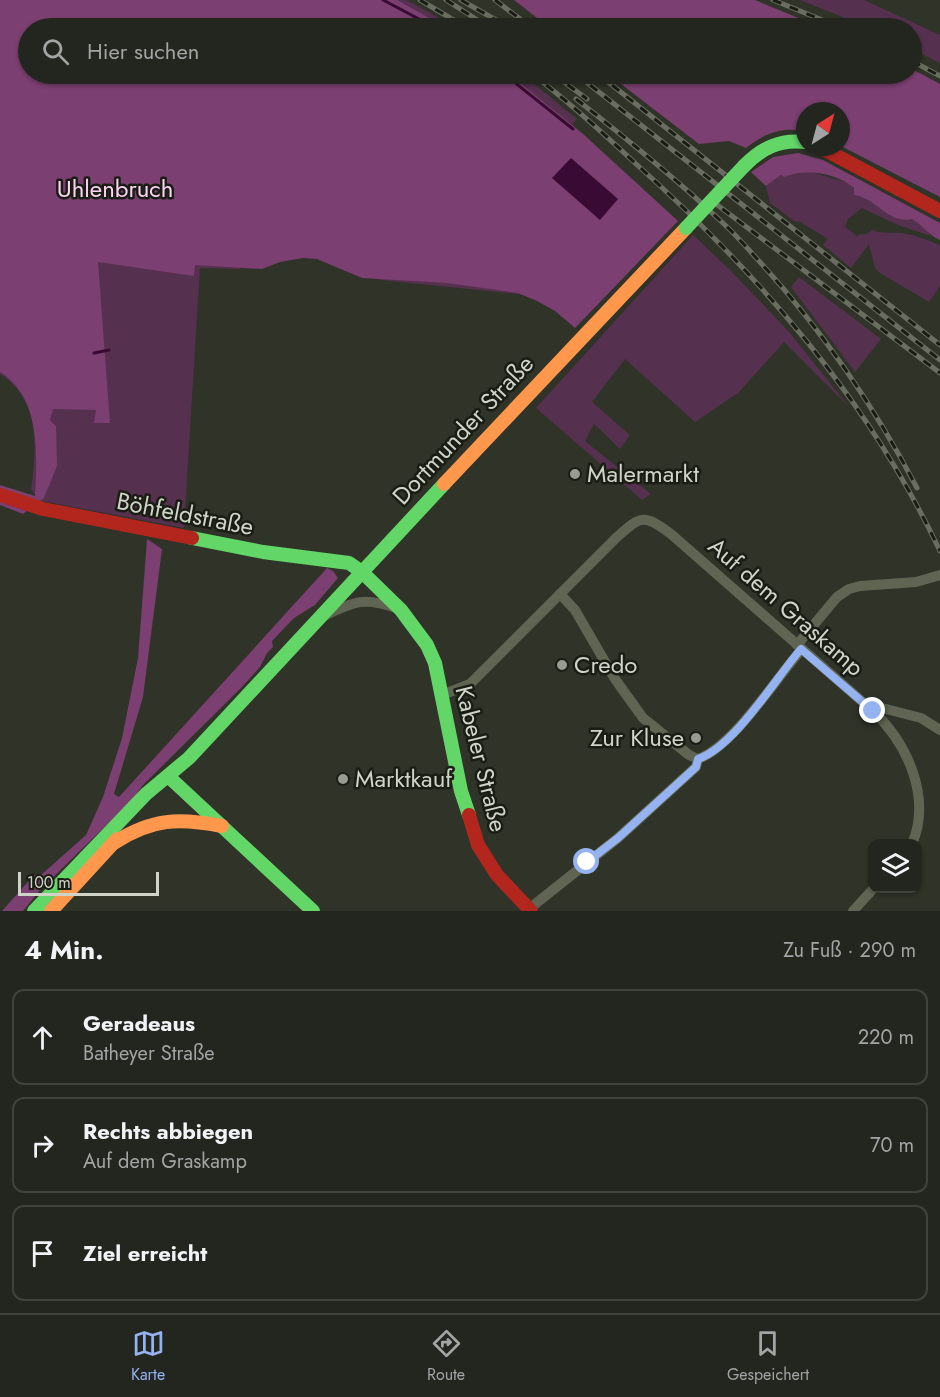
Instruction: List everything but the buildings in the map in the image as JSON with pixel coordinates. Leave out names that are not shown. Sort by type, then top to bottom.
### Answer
[{"type":"main road","name":"Dortmunder Straße","points":[[51,911],[152,801],[169,777],[323,616],[583,335],[744,166],[770,145],[788,140],[796,141]]},
{"type":"main road","points":[[837,156],[940,211]]},
{"type":"main road","name":"Böhfeldstraße","points":[[0,495],[43,509],[241,548],[342,561],[362,572]]},
{"type":"main road","name":"Kabeler Straße","points":[[362,572],[401,610],[427,645],[435,663],[461,791],[478,845],[497,875],[529,910]]},
{"type":"main road","name":"Dortmunder Straße","points":[[34,911],[147,794],[169,777]]},
{"type":"main road","points":[[169,777],[313,911]]},
{"type":"main road","points":[[114,843],[129,832],[155,822],[172,819],[223,826]]},
{"type":"street","name":"Auf dem Graskamp","points":[[442,695],[470,684],[623,532],[636,521],[646,518],[671,534],[873,711],[897,737],[914,775],[918,818],[913,839]]},
{"type":"street","points":[[560,594],[575,610],[643,718],[664,737],[698,759],[711,754],[740,726],[832,603],[849,589],[916,582],[940,575]]},
{"type":"street","points":[[323,616],[348,604],[365,600],[379,602],[401,610]]},
{"type":"street","points":[[873,711],[878,707],[909,714],[929,722],[940,730]]},
{"type":"street","points":[[529,910],[618,838],[696,767],[698,759]]},
{"type":"street","points":[[853,911],[869,893]]},
{"type":"green space","name":"Uhlenbruch","points":[[0,0],[407,0],[439,18],[18,18],[18,84],[534,84],[577,119],[522,182],[536,296],[381,280],[313,254],[278,258],[238,269],[200,268],[184,528],[42,501],[31,490],[34,442],[30,411],[14,385],[0,374]]},
{"type":"green space","name":"Uhlenbruch","points":[[0,0],[397,0],[429,18],[18,18],[18,84],[521,84],[582,133],[678,221],[575,328],[555,311],[518,293],[447,283],[362,278],[317,259],[303,258],[280,262],[262,269],[195,265],[194,276],[98,262],[110,423],[94,423],[96,410],[53,409],[50,420],[56,426],[57,466],[44,498],[23,514],[0,505],[0,485],[35,496],[34,428],[23,396],[0,372]]},
{"type":"green space","points":[[514,0],[755,0],[799,18],[537,18]]},
{"type":"green space","points":[[800,0],[864,0],[903,18],[845,18]]},
{"type":"green space","points":[[922,27],[940,35],[940,63],[922,54]]},
{"type":"green space","points":[[922,74],[940,84],[940,197],[850,151],[850,102],[796,102],[796,130],[774,132],[746,148],[729,141],[699,144],[621,84],[922,84]]},
{"type":"green space","points":[[796,153],[796,156],[809,156],[823,160],[940,223],[940,240],[912,219],[896,218],[868,200],[854,195],[854,188],[830,176],[811,173],[784,177],[781,175],[766,186],[751,172],[773,157]]},
{"type":"green space","points":[[811,172],[848,183],[861,196],[889,214],[912,219],[922,224],[931,236],[898,225],[862,208],[848,219],[845,227],[857,236],[867,234],[872,230],[902,233],[940,245],[940,286],[929,302],[880,273],[875,268],[869,244],[851,268],[823,245],[828,239],[800,222],[794,221],[770,203],[766,186],[781,175],[784,177],[793,173]]},
{"type":"green space","points":[[693,235],[790,333],[849,407],[784,342],[738,393],[695,422],[625,359],[592,402],[630,435],[620,449],[594,424],[585,441],[651,494],[642,500],[536,408]]},
{"type":"green space","points":[[799,277],[881,339],[855,372],[791,287]]},
{"type":"green space","points":[[147,539],[162,549],[143,697],[114,794],[119,797],[327,568],[333,571],[338,578],[315,605],[294,618],[272,641],[273,647],[260,667],[242,687],[40,890],[23,911],[2,911],[34,875],[41,875],[86,835],[103,797],[122,738],[138,658]]},
{"type":"shaded area","points":[[571,158],[618,199],[600,220],[552,178]]},
{"type":"waterway","points":[[383,0],[417,18]]},
{"type":"waterway","points":[[517,84],[573,129]]},
{"type":"waterway","points":[[94,353],[109,350]]},
{"type":"railway","points":[[420,0],[450,18]]},
{"type":"railway","points":[[446,0],[474,18]]},
{"type":"railway","points":[[461,0],[492,18]]},
{"type":"railway","points":[[495,0],[519,18]]},
{"type":"railway","points":[[773,0],[817,18]]},
{"type":"railway","points":[[922,66],[940,76]]},
{"type":"railway","points":[[545,84],[585,117],[681,205],[767,294],[845,391],[911,495],[940,551]]},
{"type":"railway","points":[[567,84],[587,99]]},
{"type":"railway","points":[[589,84],[940,360]]},
{"type":"railway","points":[[611,84],[940,345]]},
{"type":"railway","points":[[576,99],[707,208],[738,238],[782,287],[865,398],[917,488]]},
{"type":"railway","points":[[708,198],[940,373]]},
{"type":"traffic: fast","points":[[744,166],[772,146],[796,141]]},
{"type":"traffic: fast","points":[[686,228],[744,166]]},
{"type":"traffic: fast","points":[[34,911],[146,794],[189,758],[444,484]]},
{"type":"traffic: fast","points":[[192,538],[263,552],[349,563],[362,572],[401,610],[427,645],[435,663],[461,791],[469,815]]},
{"type":"traffic: fast","points":[[169,777],[313,911]]},
{"type":"traffic: slow","points":[[444,484],[686,228]]},
{"type":"traffic: slow","points":[[114,843],[141,829],[166,822],[179,821],[222,826]]},
{"type":"traffic: slow","points":[[51,911],[117,839]]},
{"type":"traffic: jam","points":[[837,156],[940,211]]},
{"type":"traffic: jam","points":[[0,495],[43,509],[192,538]]},
{"type":"traffic: jam","points":[[469,815],[478,845],[497,875],[531,911]]},
{"type":"place","name":"Malermarkt","points":[[575,474]]},
{"type":"place","name":"Credo","points":[[562,665]]},
{"type":"place","name":"Zur Kluse","points":[[696,738]]},
{"type":"place","name":"Marktkauf","points":[[343,779]]},
{"type":"route","points":[[587,862],[618,838],[696,767],[698,759],[711,754],[740,726],[801,649],[873,711]]}]
